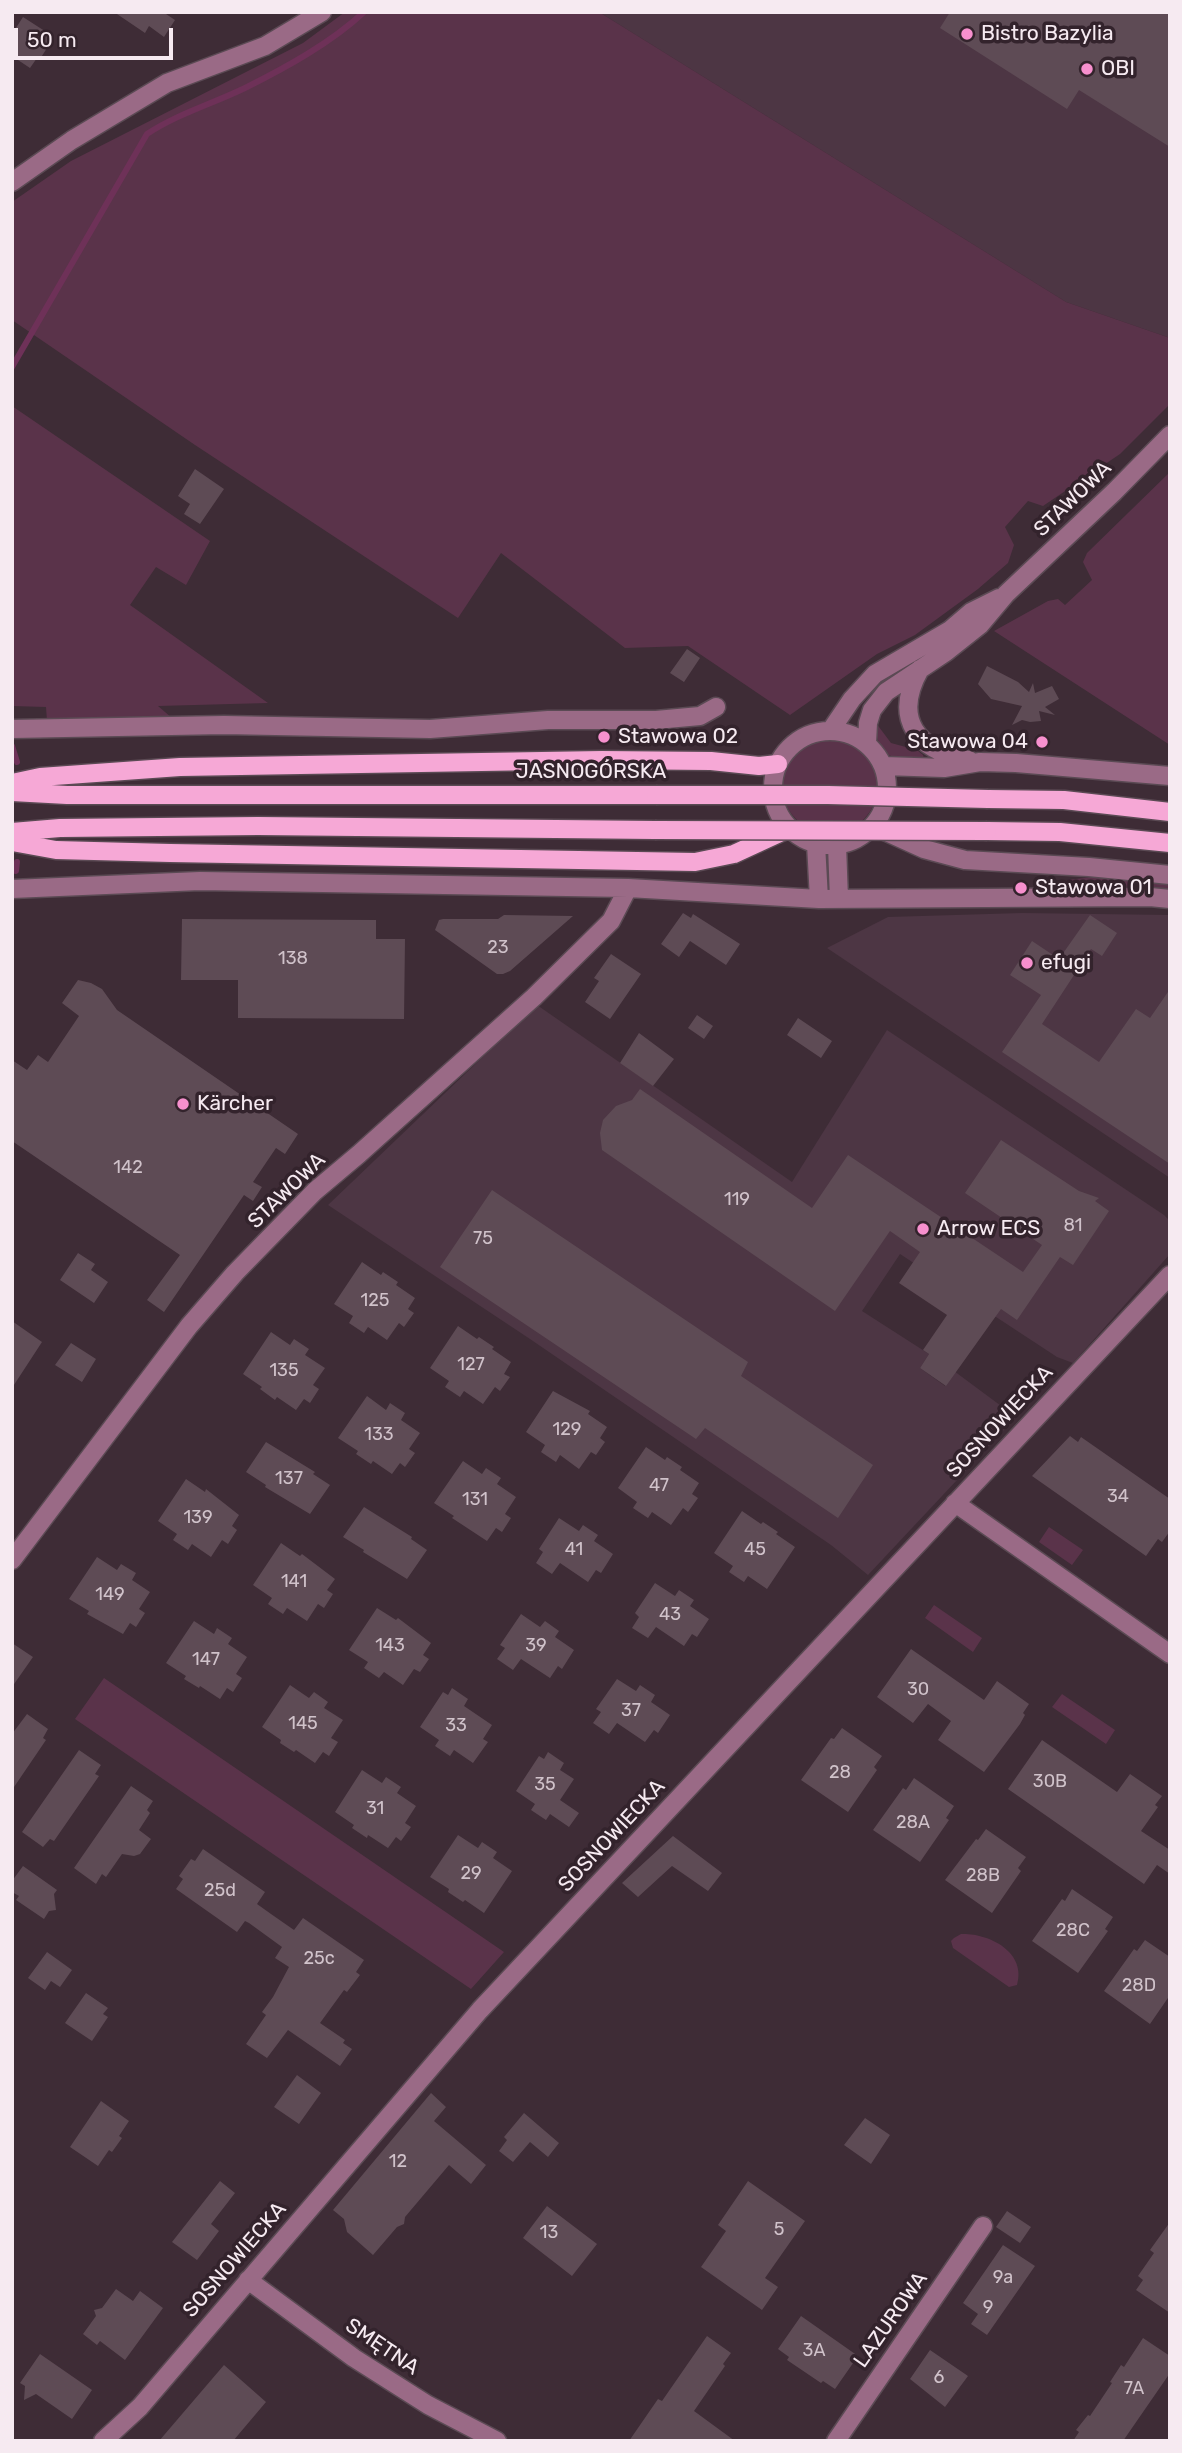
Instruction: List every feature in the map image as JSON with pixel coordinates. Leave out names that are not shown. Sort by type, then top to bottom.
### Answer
[{"type":"main road","points":[[12,783],[40,777],[180,767],[603,760],[711,761],[759,766],[778,764]]},
{"type":"main road","name":"JASNOGÓRSKA","points":[[12,792],[67,795],[828,795],[1064,800],[1170,812]]},
{"type":"main road","points":[[12,832],[60,828],[258,826],[987,831],[1060,832],[1170,843]]},
{"type":"main road","points":[[12,842],[57,850],[120,852],[695,862],[734,854],[789,828]]},
{"type":"street","points":[[12,183],[72,140],[167,83],[265,46],[322,12]]},
{"type":"street","name":"STAWOWA","points":[[867,743],[872,710],[886,692],[980,625],[1006,594],[1170,435]]},
{"type":"street","name":"STAWOWA","points":[[831,730],[852,698],[875,674],[950,630],[971,612],[1006,594]]},
{"type":"street","points":[[920,669],[909,695],[909,713],[915,730],[927,745],[941,754],[980,762],[1080,767],[1170,776]]},
{"type":"street","points":[[12,729],[224,725],[430,729],[548,720],[656,720],[700,716],[716,707]]},
{"type":"street","points":[[831,730],[848,733],[867,743],[880,758],[887,782],[887,797],[874,825],[862,835],[837,845],[817,844],[798,836],[779,814],[773,798],[773,780],[778,764],[789,746],[815,732],[831,730]]},
{"type":"street","points":[[884,766],[944,768],[980,762]]},
{"type":"street","points":[[874,825],[924,849],[965,860],[1089,867],[1170,876]]},
{"type":"street","points":[[817,844],[819,899]]},
{"type":"street","points":[[837,845],[839,899]]},
{"type":"street","points":[[12,889],[200,881],[628,888],[819,899],[1170,899]]},
{"type":"street","name":"STAWOWA","points":[[12,1560],[189,1326],[235,1273],[316,1191],[534,997],[611,921],[628,888]]},
{"type":"street","name":"SOSNOWIECKA","points":[[103,2441],[140,2407],[480,2010],[1170,1275]]},
{"type":"street","points":[[955,1503],[1170,1654]]},
{"type":"street","name":"LAZUROWA","points":[[836,2441],[983,2226]]},
{"type":"street","name":"SMĘTNA","points":[[248,2280],[354,2358],[428,2405],[497,2441]]},
{"type":"shaded area","points":[[345,12],[599,12],[1066,302],[1170,338],[1170,404],[1120,454],[1043,506],[1028,501],[1005,527],[1014,545],[1008,563],[978,589],[915,635],[877,654],[790,715],[688,646],[625,648],[501,553],[458,618],[195,445],[12,320],[12,202],[71,161],[303,43]]},
{"type":"shaded area","points":[[599,12],[1170,12],[1170,338],[1066,302]]},
{"type":"shaded area","points":[[12,406],[210,541],[186,585],[156,567],[130,605],[268,703],[158,706],[172,718],[47,721],[46,707],[12,706]]},
{"type":"shaded area","points":[[1170,472],[1170,745],[994,631],[1048,601],[1058,599],[1065,605],[1092,580],[1083,562],[1087,553]]},
{"type":"shaded area","points":[[876,723],[891,743],[917,750],[924,759],[904,759],[889,755],[879,744]]},
{"type":"shaded area","points":[[832,738],[846,742],[867,758],[878,780],[878,793],[874,806],[859,823],[848,826],[809,827],[797,820],[787,806],[783,779],[794,756],[817,741]]},
{"type":"shaded area","points":[[1093,877],[1170,884],[1170,892],[1036,890],[1049,888],[1049,882]]},
{"type":"shaded area","points":[[1022,913],[1170,915],[1170,1178],[827,948],[888,917]]},
{"type":"shaded area","points":[[537,1005],[792,1182],[887,1030],[1164,1215],[1170,1221],[1170,1254],[1073,1363],[1057,1357],[900,1254],[862,1311],[929,1354],[920,1368],[945,1386],[954,1371],[1016,1417],[868,1575],[831,1545],[530,1339],[328,1205]]},
{"type":"shaded area","points":[[1049,1527],[1083,1550],[1072,1565],[1039,1542]]},
{"type":"shaded area","points":[[934,1605],[982,1638],[973,1652],[925,1618]]},
{"type":"shaded area","points":[[104,1678],[504,1952],[471,1989],[75,1719]]},
{"type":"shaded area","points":[[1062,1694],[1115,1730],[1106,1744],[1052,1707]]},
{"type":"shaded area","points":[[961,1934],[994,1941],[1011,1954],[1019,1973],[1017,1985],[1009,1987],[953,1948],[951,1941]]},
{"type":"building","points":[[114,12],[163,12],[175,20],[164,37],[149,26],[145,33]]},
{"type":"building","name":"OBI","points":[[950,12],[1170,12],[1170,147],[1079,90],[1067,109],[940,28]]},
{"type":"building","points":[[23,17],[54,37],[40,59],[37,58],[30,68],[12,56],[12,34]]},
{"type":"building","points":[[195,469],[224,489],[200,524],[184,514],[190,504],[178,496]]},
{"type":"building","points":[[687,649],[700,658],[684,682],[670,673]]},
{"type":"building","points":[[987,666],[1018,682],[1029,692],[1033,683],[1035,693],[1052,686],[1059,699],[1045,707],[1055,715],[1039,711],[1041,721],[1022,720],[1012,725],[1022,706],[991,699],[978,684]]},
{"type":"building","points":[[683,913],[691,918],[693,914],[740,944],[726,965],[690,941],[679,957],[661,944]]},
{"type":"building","points":[[504,915],[573,916],[510,971],[503,974],[497,974],[435,930],[439,920],[443,919],[498,919]]},
{"type":"building","points":[[1090,915],[1117,933],[1102,956],[1091,949],[1042,1024],[1099,1062],[1136,1009],[1150,1018],[1170,989],[1170,1164],[1002,1052],[1041,995],[1010,975],[1032,941],[1059,959]]},
{"type":"building","points":[[182,919],[376,920],[376,939],[405,939],[404,1019],[238,1018],[238,980],[181,980]]},
{"type":"building","points":[[611,954],[641,974],[610,1019],[585,1002],[599,981],[594,978]]},
{"type":"building","points":[[78,980],[102,989],[117,1010],[298,1134],[285,1154],[276,1148],[253,1182],[262,1187],[253,1201],[244,1195],[164,1312],[147,1300],[180,1255],[12,1141],[12,1060],[27,1070],[38,1055],[48,1062],[79,1016],[62,1003]]},
{"type":"building","points":[[697,1015],[713,1026],[704,1039],[688,1028]]},
{"type":"building","points":[[798,1018],[832,1041],[821,1058],[787,1035]]},
{"type":"building","points":[[639,1033],[674,1059],[653,1086],[620,1063]]},
{"type":"building","points":[[640,1089],[812,1208],[848,1155],[1023,1272],[1042,1245],[965,1193],[1001,1140],[1079,1191],[1099,1198],[1095,1201],[1109,1211],[1073,1265],[1060,1257],[1017,1320],[1001,1309],[946,1386],[920,1368],[929,1354],[923,1350],[947,1315],[899,1283],[920,1252],[890,1231],[835,1311],[602,1150],[600,1133],[603,1120],[616,1106],[632,1100]]},
{"type":"building","points":[[492,1190],[748,1362],[741,1376],[873,1465],[838,1518],[705,1428],[696,1439],[440,1267]]},
{"type":"building","points":[[78,1253],[95,1264],[91,1270],[108,1282],[94,1303],[60,1280]]},
{"type":"building","points":[[362,1262],[381,1275],[383,1272],[398,1282],[396,1285],[415,1298],[408,1309],[414,1313],[404,1327],[399,1323],[387,1340],[368,1327],[364,1333],[349,1323],[353,1316],[334,1304]]},
{"type":"building","points":[[12,1321],[42,1342],[12,1388]]},
{"type":"building","points":[[458,1326],[494,1347],[492,1349],[511,1362],[504,1374],[510,1377],[500,1391],[495,1387],[483,1404],[464,1391],[460,1397],[445,1387],[449,1381],[430,1368]]},
{"type":"building","points":[[271,1332],[290,1345],[294,1339],[309,1349],[305,1355],[325,1368],[313,1385],[319,1389],[310,1403],[304,1399],[296,1410],[277,1397],[275,1400],[243,1374]]},
{"type":"building","points":[[71,1343],[96,1359],[82,1382],[55,1365]]},
{"type":"building","points":[[553,1391],[590,1411],[588,1414],[607,1427],[600,1438],[605,1442],[596,1455],[591,1452],[579,1469],[560,1455],[556,1462],[541,1452],[545,1445],[526,1432]]},
{"type":"building","points":[[367,1396],[386,1410],[390,1403],[405,1413],[401,1420],[420,1433],[409,1449],[415,1453],[405,1467],[400,1463],[392,1474],[373,1461],[371,1464],[356,1454],[358,1451],[338,1438]]},
{"type":"building","points":[[1070,1436],[1078,1442],[1081,1437],[1170,1499],[1170,1531],[1162,1542],[1158,1539],[1146,1556],[1032,1476]]},
{"type":"building","points":[[266,1442],[315,1472],[313,1474],[330,1485],[310,1514],[265,1487],[266,1485],[246,1472]]},
{"type":"building","points":[[646,1447],[665,1460],[667,1457],[682,1467],[680,1470],[699,1483],[692,1494],[698,1498],[688,1512],[683,1508],[671,1525],[652,1512],[648,1518],[633,1508],[637,1502],[618,1488]]},
{"type":"building","points":[[463,1461],[482,1474],[486,1468],[501,1478],[497,1484],[516,1497],[505,1514],[511,1518],[502,1532],[496,1528],[487,1541],[434,1503]]},
{"type":"building","points":[[186,1479],[205,1492],[206,1489],[239,1515],[232,1526],[237,1530],[228,1544],[222,1540],[211,1557],[192,1544],[188,1550],[173,1540],[177,1534],[158,1521]]},
{"type":"building","points":[[364,1507],[412,1537],[411,1539],[427,1550],[407,1579],[343,1537]]},
{"type":"building","points":[[742,1511],[778,1532],[776,1534],[795,1547],[767,1589],[748,1576],[744,1582],[729,1572],[733,1566],[714,1553]]},
{"type":"building","points":[[559,1518],[579,1531],[583,1525],[598,1535],[594,1541],[613,1554],[601,1573],[596,1570],[588,1582],[560,1563],[552,1574],[536,1563],[543,1552],[539,1549]]},
{"type":"building","points":[[281,1543],[300,1556],[302,1554],[335,1579],[327,1590],[333,1594],[324,1608],[318,1604],[307,1621],[287,1608],[283,1614],[268,1604],[272,1598],[253,1585]]},
{"type":"building","points":[[97,1557],[117,1570],[121,1564],[136,1573],[132,1580],[150,1592],[139,1609],[145,1613],[136,1627],[130,1623],[123,1634],[87,1614],[89,1611],[69,1599]]},
{"type":"building","points":[[655,1583],[675,1596],[679,1590],[694,1600],[690,1606],[709,1619],[697,1637],[692,1634],[684,1646],[656,1627],[648,1638],[632,1628],[639,1617],[635,1613]]},
{"type":"building","points":[[377,1608],[396,1620],[398,1618],[431,1643],[423,1655],[429,1659],[420,1672],[414,1669],[403,1685],[384,1672],[379,1678],[364,1668],[368,1662],[349,1650]]},
{"type":"building","points":[[521,1614],[540,1627],[545,1621],[559,1631],[555,1637],[574,1650],[562,1669],[558,1666],[550,1678],[521,1659],[513,1670],[497,1659],[505,1648],[500,1645]]},
{"type":"building","points":[[194,1621],[214,1634],[217,1628],[232,1638],[228,1644],[247,1657],[236,1674],[242,1678],[233,1692],[227,1688],[220,1699],[184,1679],[186,1676],[166,1663]]},
{"type":"building","points":[[12,1643],[33,1657],[12,1687]]},
{"type":"building","points":[[911,1649],[984,1700],[997,1681],[1029,1704],[1020,1724],[984,1772],[938,1740],[951,1721],[928,1704],[913,1723],[877,1697]]},
{"type":"building","points":[[617,1679],[636,1691],[640,1685],[655,1695],[651,1702],[670,1715],[658,1733],[654,1730],[645,1742],[617,1723],[609,1734],[593,1723],[601,1712],[596,1709]]},
{"type":"building","points":[[290,1685],[309,1698],[314,1692],[328,1702],[324,1708],[343,1720],[331,1738],[338,1742],[329,1756],[323,1752],[315,1763],[280,1743],[281,1740],[262,1727]]},
{"type":"building","points":[[452,1688],[468,1699],[464,1706],[492,1725],[483,1739],[488,1742],[473,1763],[454,1750],[450,1756],[435,1746],[439,1740],[420,1727],[443,1692],[448,1695]]},
{"type":"building","points":[[27,1714],[48,1729],[43,1738],[46,1740],[12,1790],[12,1734]]},
{"type":"building","points":[[842,1728],[882,1756],[874,1767],[877,1770],[848,1812],[801,1780],[831,1738],[834,1739]]},
{"type":"building","points":[[1042,1740],[1117,1792],[1130,1774],[1162,1796],[1155,1805],[1158,1807],[1141,1831],[1170,1850],[1170,1874],[1157,1865],[1144,1884],[1008,1789]]},
{"type":"building","points":[[79,1750],[101,1765],[95,1774],[99,1776],[54,1841],[50,1839],[43,1847],[22,1832]]},
{"type":"building","points":[[548,1752],[564,1763],[560,1770],[574,1779],[560,1800],[579,1813],[569,1827],[550,1814],[546,1820],[531,1810],[535,1804],[516,1791],[539,1756],[544,1759]]},
{"type":"building","points":[[362,1770],[382,1783],[386,1777],[401,1787],[397,1793],[416,1806],[405,1823],[411,1827],[401,1841],[396,1837],[388,1848],[352,1828],[354,1825],[335,1812]]},
{"type":"building","points":[[914,1778],[954,1806],[946,1818],[949,1820],[920,1862],[873,1830],[903,1788],[906,1790]]},
{"type":"building","points":[[131,1786],[153,1801],[147,1810],[150,1813],[139,1830],[151,1839],[140,1854],[122,1854],[106,1877],[102,1874],[96,1884],[74,1868]]},
{"type":"building","points":[[986,1829],[1026,1857],[1018,1868],[1021,1871],[992,1913],[945,1880]]},
{"type":"building","points":[[458,1835],[478,1848],[482,1842],[497,1852],[493,1858],[512,1871],[484,1913],[448,1892],[449,1889],[430,1877]]},
{"type":"building","points":[[673,1836],[722,1873],[708,1891],[672,1866],[638,1897],[622,1883]]},
{"type":"building","points":[[203,1849],[265,1892],[257,1904],[294,1930],[303,1918],[364,1960],[356,1972],[360,1975],[347,1992],[344,1990],[320,2023],[345,2040],[343,2043],[352,2049],[340,2066],[288,2030],[267,2058],[246,2044],[266,2015],[262,2012],[289,1967],[275,1958],[282,1947],[249,1923],[245,1921],[237,1932],[176,1889],[183,1879],[179,1876],[191,1859],[195,1861]]},
{"type":"building","points":[[23,1866],[57,1890],[54,1894],[56,1910],[49,1911],[44,1919],[16,1900],[19,1896],[12,1892],[12,1881]]},
{"type":"building","points":[[1072,1889],[1113,1917],[1105,1929],[1108,1931],[1078,1973],[1032,1941]]},
{"type":"building","points":[[1145,1940],[1170,1957],[1170,1995],[1150,2024],[1104,1991],[1134,1949],[1137,1951]]},
{"type":"building","points":[[47,1952],[72,1970],[60,1987],[51,1981],[45,1990],[28,1978]]},
{"type":"building","points":[[86,1993],[108,2008],[103,2014],[108,2017],[92,2041],[65,2023]]},
{"type":"building","points":[[297,2075],[321,2093],[299,2124],[274,2107]]},
{"type":"building","points":[[431,2093],[446,2107],[434,2121],[486,2165],[471,2184],[449,2165],[405,2217],[404,2224],[397,2227],[373,2255],[347,2232],[344,2219],[333,2210]]},
{"type":"building","points":[[101,2101],[129,2121],[119,2136],[122,2138],[98,2166],[70,2147]]},
{"type":"building","points":[[524,2113],[559,2143],[548,2157],[530,2142],[513,2162],[499,2151],[507,2140],[504,2137]]},
{"type":"building","points":[[865,2118],[890,2135],[871,2164],[844,2145]]},
{"type":"building","points":[[220,2181],[235,2193],[211,2224],[219,2231],[197,2260],[172,2242]]},
{"type":"building","points":[[748,2181],[805,2221],[765,2278],[778,2287],[762,2310],[701,2267],[726,2231],[718,2225]]},
{"type":"building","points":[[547,2206],[597,2244],[572,2276],[523,2238]]},
{"type":"building","points":[[1007,2211],[1031,2227],[1020,2243],[996,2227]]},
{"type":"building","points":[[1170,2222],[1170,2313],[1136,2290],[1143,2280],[1138,2276],[1154,2253],[1150,2250]]},
{"type":"building","points":[[1003,2245],[1035,2266],[987,2335],[971,2324],[978,2314],[963,2303]]},
{"type":"building","points":[[116,2289],[133,2301],[140,2291],[163,2308],[125,2360],[100,2341],[97,2345],[83,2334],[96,2316],[94,2310],[102,2308]]},
{"type":"building","points":[[801,2316],[858,2356],[835,2389],[823,2381],[821,2383],[787,2360],[789,2357],[778,2349]]},
{"type":"building","points":[[707,2336],[731,2353],[694,2411],[735,2441],[629,2441],[658,2399],[662,2401]]},
{"type":"building","points":[[1143,2338],[1170,2356],[1170,2373],[1123,2441],[1073,2441],[1079,2432],[1076,2430],[1088,2415],[1090,2416],[1121,2365],[1124,2367]]},
{"type":"building","points":[[930,2350],[968,2376],[945,2407],[910,2379]]},
{"type":"building","points":[[40,2354],[92,2390],[72,2419],[36,2394],[24,2400],[25,2386],[20,2383]]},
{"type":"building","points":[[224,2365],[266,2402],[233,2441],[159,2441]]},
{"type":"waterway","points":[[12,367],[147,134],[292,63],[337,34],[364,12]]},
{"type":"waterway","points":[[12,746],[17,762]]},
{"type":"waterway","points":[[16,871],[17,862]]},
{"type":"place","name":"Bistro Bazylia","points":[[967,34]]},
{"type":"place","name":"OBI","points":[[1087,69]]},
{"type":"place","name":"Stawowa 02","points":[[604,737]]},
{"type":"place","name":"Stawowa 04","points":[[1042,742]]},
{"type":"place","name":"Stawowa 01","points":[[1021,888]]},
{"type":"place","name":"efugi","points":[[1027,963]]},
{"type":"place","name":"Kärcher","points":[[183,1104]]},
{"type":"place","name":"Arrow ECS","points":[[923,1229]]}]
